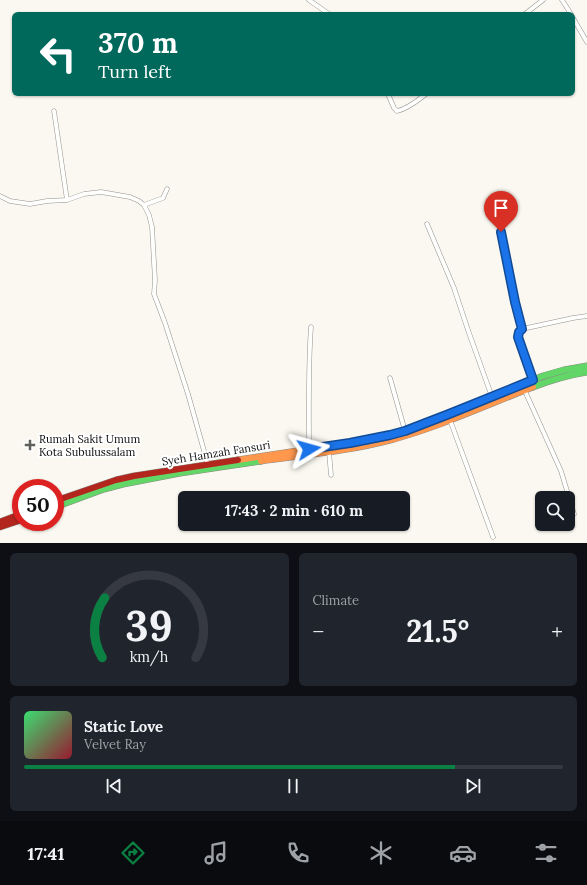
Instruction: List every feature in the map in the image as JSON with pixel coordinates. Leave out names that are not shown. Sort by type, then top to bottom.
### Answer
[{"type":"main road","name":"Syeh Hamzah Fansuri","points":[[64,503],[134,476],[329,452],[376,443],[417,429],[450,420],[524,387],[533,380],[564,370],[587,366]]},
{"type":"main road","name":"Syeh Hamzah Fansuri","points":[[208,466],[356,442],[417,429],[449,414],[492,397],[565,376],[587,372]]},
{"type":"main road","name":"Syeh Hamzah Fansuri","points":[[64,498],[105,487]]},
{"type":"main road","points":[[0,522],[12,517]]},
{"type":"main road","points":[[0,527],[12,523]]},
{"type":"street","points":[[309,0],[326,12]]},
{"type":"street","points":[[528,12],[543,0]]},
{"type":"street","points":[[562,0],[570,12]]},
{"type":"street","points":[[575,21],[587,42]]},
{"type":"street","points":[[389,96],[394,108],[397,111],[423,96]]},
{"type":"street","points":[[54,111],[67,200]]},
{"type":"street","points":[[144,205],[163,198],[167,189]]},
{"type":"street","points":[[0,196],[10,201],[30,204],[67,200],[84,194],[101,192],[130,197],[144,205],[149,215],[152,227],[155,280],[154,294],[188,394],[208,466]]},
{"type":"street","points":[[427,224],[454,288],[492,397]]},
{"type":"street","points":[[501,232],[522,329]]},
{"type":"street","points":[[533,380],[518,337],[519,332],[522,329],[587,316]]},
{"type":"street","points":[[309,449],[309,353],[311,327]]},
{"type":"street","points":[[390,378],[405,431]]},
{"type":"street","points":[[524,387],[562,471],[568,491]]},
{"type":"street","points":[[450,420],[492,537]]},
{"type":"street","points":[[329,452],[331,475]]},
{"type":"traffic: fast","points":[[509,390],[543,376],[587,366]]},
{"type":"traffic: fast","points":[[533,387],[560,378],[587,372]]},
{"type":"traffic: fast","points":[[64,504],[104,489],[123,484],[180,473],[261,461]]},
{"type":"traffic: slow","points":[[261,461],[342,450],[390,440],[444,422],[533,387]]},
{"type":"traffic: slow","points":[[238,460],[350,443],[388,435]]},
{"type":"traffic: jam","points":[[388,435],[449,415],[509,390]]},
{"type":"traffic: jam","points":[[64,498],[116,480],[134,476],[238,460]]},
{"type":"traffic: jam","points":[[0,522],[12,517]]},
{"type":"traffic: jam","points":[[0,527],[12,523]]},
{"type":"place","name":"Rumah Sakit Umum Kota Subulussalam","points":[[30,445]]},
{"type":"route","points":[[309,449],[350,443],[405,431],[533,380],[518,337],[518,334],[522,329],[501,232]]}]
